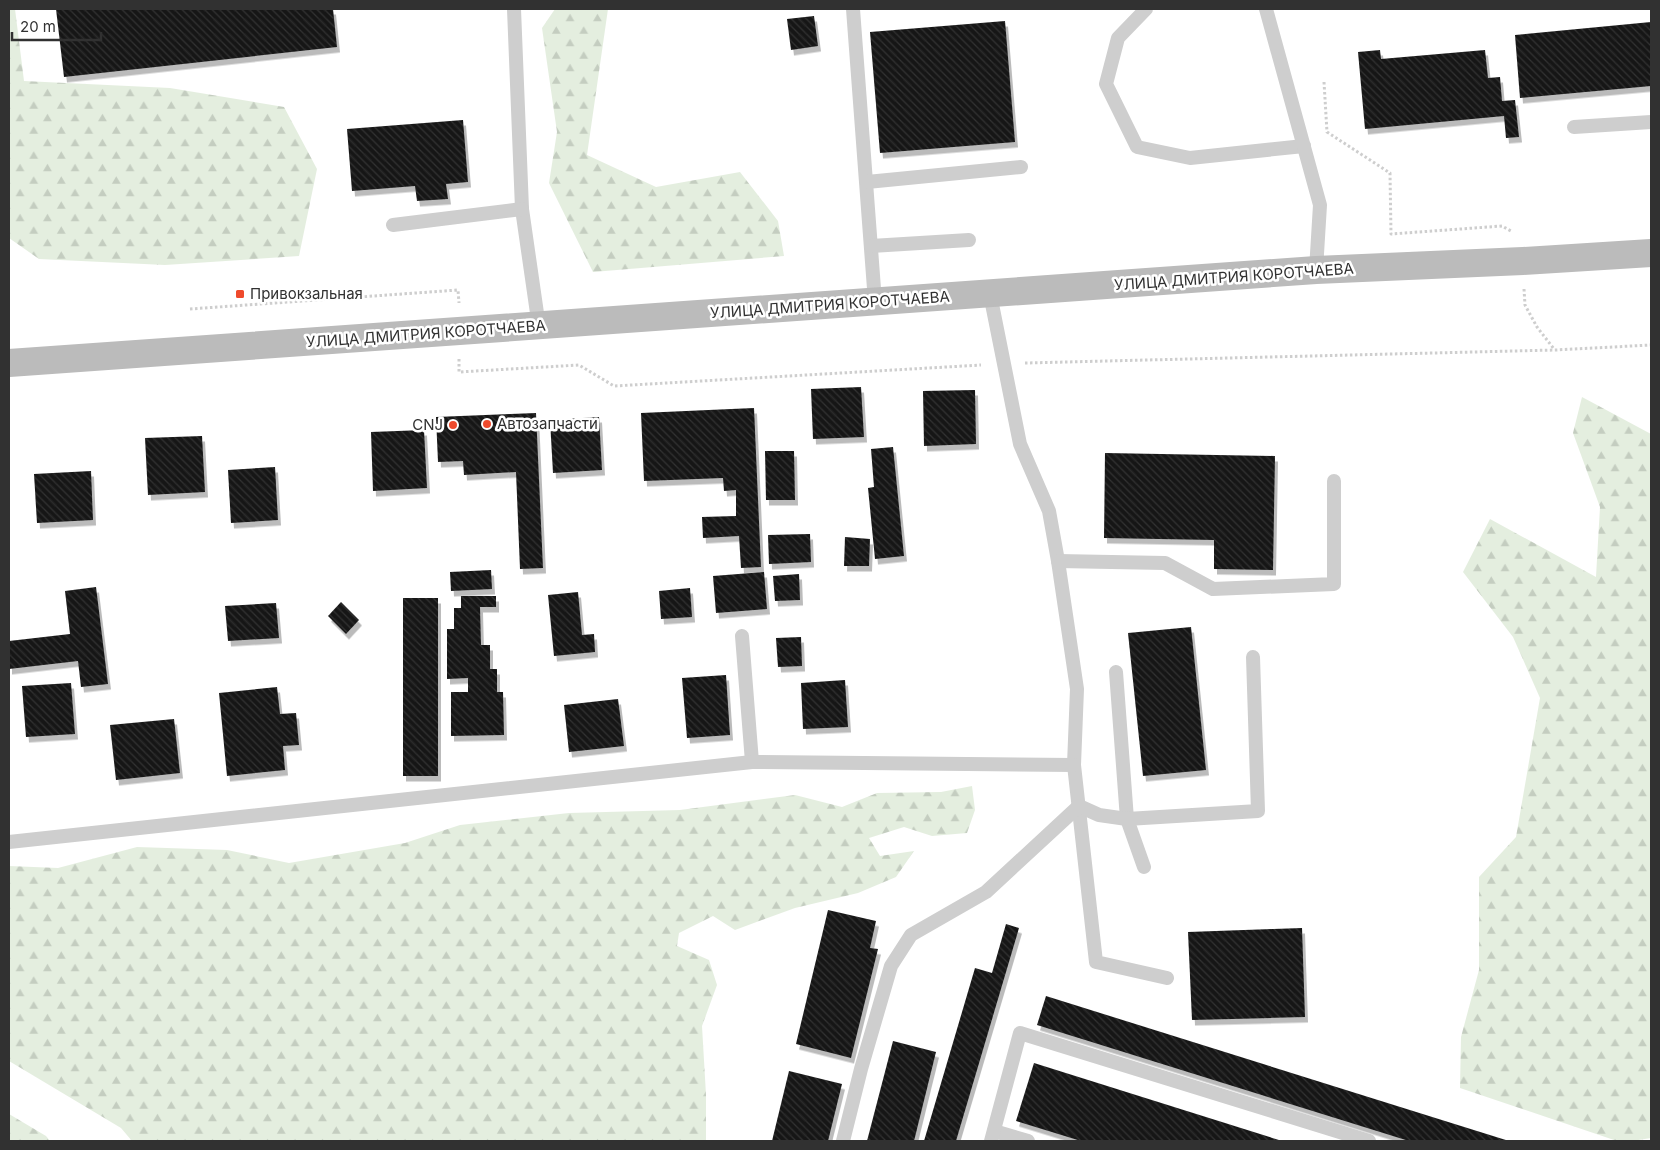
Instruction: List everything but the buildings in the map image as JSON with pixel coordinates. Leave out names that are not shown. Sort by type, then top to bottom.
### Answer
[{"type":"street","name":"УЛИЦА ДМИТРИЯ КОРОТЧАЕВА","points":[[9,363],[539,327],[1316,270],[1523,261],[1651,253]]},
{"type":"lane","points":[[514,9],[522,209],[539,327]]},
{"type":"lane","points":[[853,9],[875,302]]},
{"type":"lane","points":[[1146,9],[1118,38],[1106,84],[1137,147],[1190,158],[1304,146]]},
{"type":"lane","points":[[1266,9],[1320,205],[1316,270]]},
{"type":"lane","points":[[1574,127],[1651,122]]},
{"type":"lane","points":[[866,182],[1021,167]]},
{"type":"lane","points":[[393,224],[522,209]]},
{"type":"lane","points":[[871,246],[969,240]]},
{"type":"lane","points":[[990,294],[1020,444],[1049,511],[1058,561],[1077,688],[1074,765],[1096,962],[1167,978]]},
{"type":"lane","points":[[1058,561],[1165,563],[1213,590],[1334,584],[1334,481]]},
{"type":"lane","points":[[742,636],[752,762]]},
{"type":"lane","points":[[1079,806],[1099,815],[1127,819],[1258,811],[1253,657]]},
{"type":"lane","points":[[1116,672],[1127,819],[1144,868]]},
{"type":"lane","points":[[9,842],[752,762],[1074,765]]},
{"type":"lane","points":[[843,1141],[861,1068],[891,966],[912,936],[986,892],[1079,806]]},
{"type":"lane","points":[[1028,1141],[992,1136],[1020,1032],[1369,1141]]},
{"type":"path","points":[[1324,82],[1327,132],[1390,173],[1391,234],[1502,226],[1520,237],[1525,305],[1537,327],[1555,350]]},
{"type":"path","points":[[190,309],[458,290],[459,372],[579,365],[614,386],[1004,363],[1555,350],[1651,345]]},
{"type":"green space","points":[[9,9],[15,9],[24,81],[170,88],[284,107],[317,169],[299,256],[165,265],[39,259],[9,238]]},
{"type":"green space","points":[[555,9],[608,9],[587,155],[656,187],[740,172],[778,221],[784,256],[593,272],[549,183],[557,132],[542,28]]},
{"type":"green space","points":[[1582,397],[1651,434],[1651,1138],[1632,1141],[1617,1141],[1460,1088],[1461,1037],[1479,970],[1479,877],[1516,837],[1540,698],[1513,637],[1463,572],[1490,519],[1596,577],[1600,507],[1573,433]]},
{"type":"green space","points":[[972,786],[975,810],[967,833],[932,836],[904,827],[869,838],[880,856],[914,851],[896,877],[858,893],[795,908],[735,930],[713,916],[679,933],[677,946],[709,960],[717,985],[702,1026],[706,1095],[706,1141],[132,1141],[121,1128],[9,1061],[9,866],[58,868],[137,847],[227,850],[289,863],[405,843],[460,825],[569,813],[680,810],[795,795],[842,807],[877,793],[941,792]]},
{"type":"green space","points":[[9,1114],[46,1136],[50,1141],[9,1141]]},
{"type":"place","name":"Привокзальная","points":[[240,294]]},
{"type":"place","name":"Автозапчасти","points":[[487,424]]},
{"type":"place","name":"CNJ","points":[[453,425]]}]
